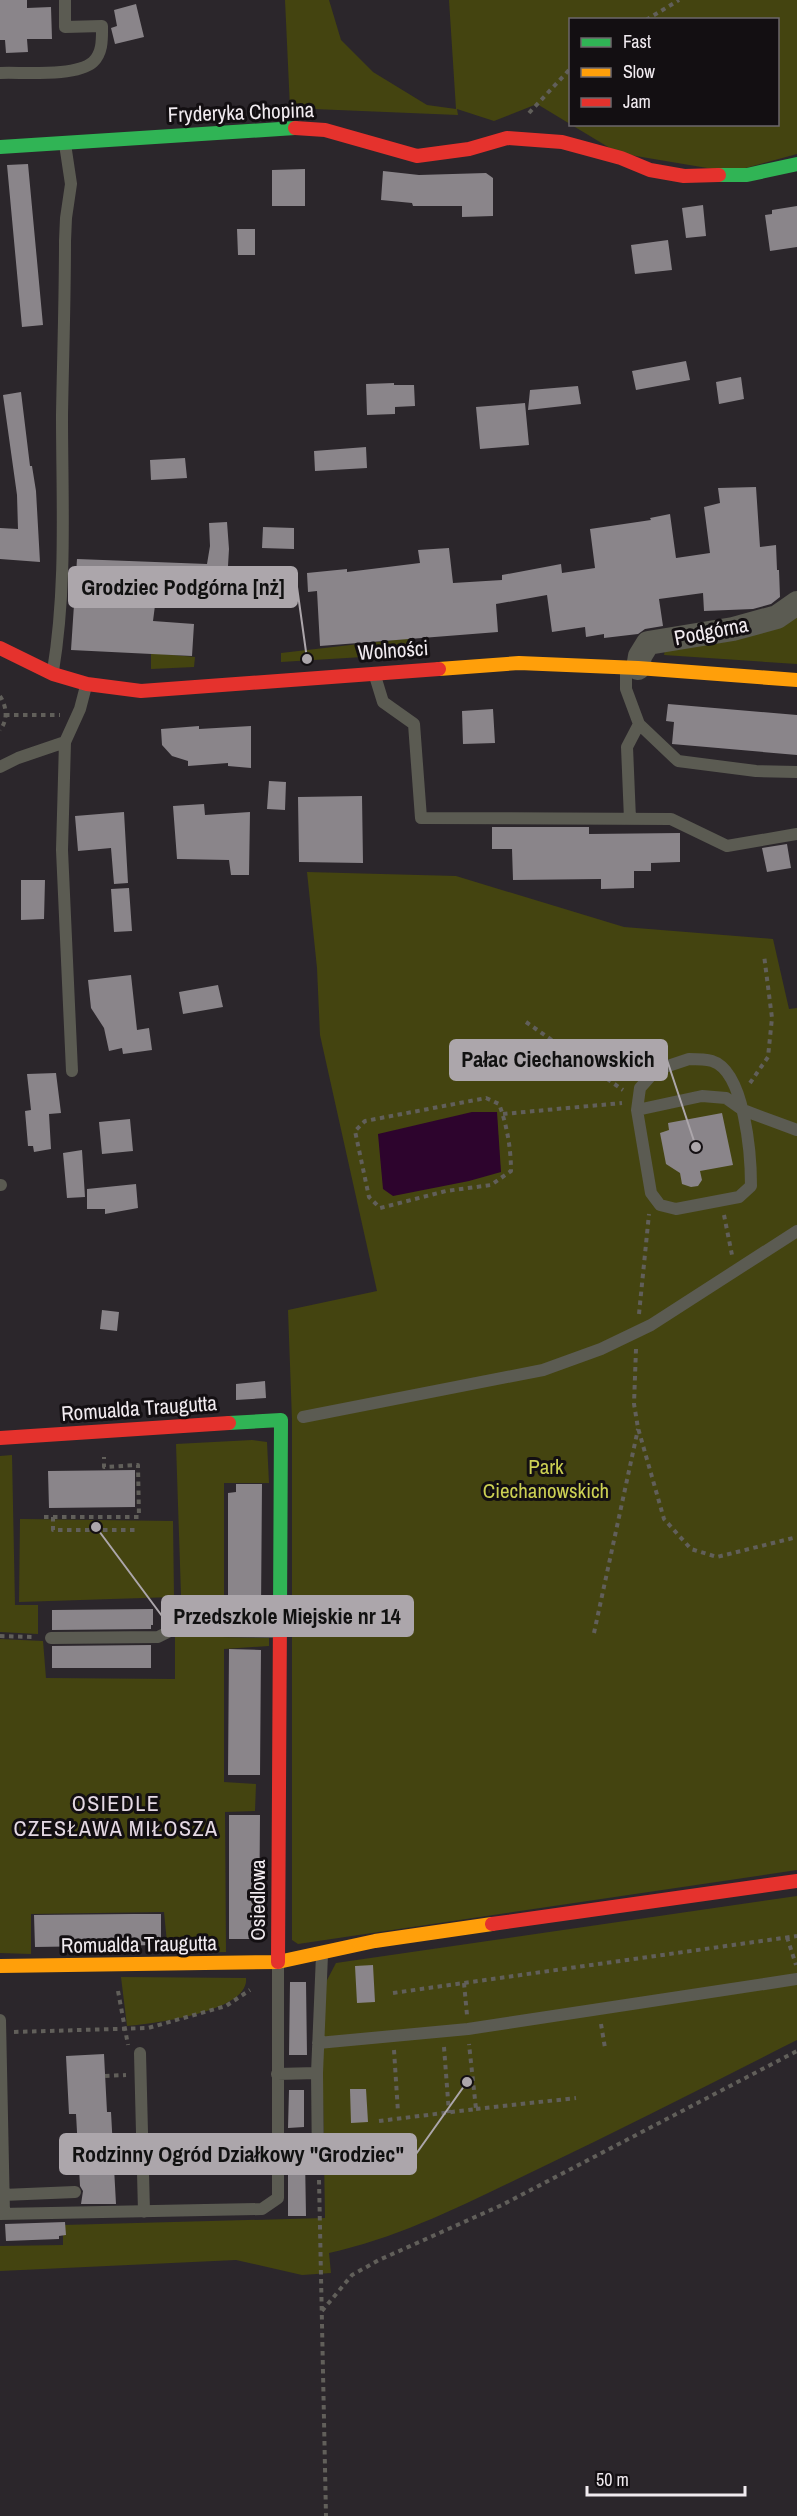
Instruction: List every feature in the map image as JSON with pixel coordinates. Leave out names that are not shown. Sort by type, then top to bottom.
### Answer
[{"type":"street","name":"Fryderyka Chopina","points":[[0,147],[290,128],[325,130],[417,156],[469,149],[507,138],[562,142],[621,158],[650,170],[684,176],[747,175],[797,164]]},
{"type":"street","name":"Podgórna","points":[[632,668],[648,643],[733,629],[777,617],[797,603]]},
{"type":"street","name":"Wolności","points":[[0,648],[53,674],[87,684],[141,691],[519,663],[632,668],[797,680]]},
{"type":"street","name":"Romualda Traugutta","points":[[0,1438],[280,1420]]},
{"type":"street","name":"Osiedlowa","points":[[280,1420],[278,1967],[322,1951],[375,1941],[797,1881]]},
{"type":"street","name":"Romualda Traugutta","points":[[0,1966],[278,1967]]},
{"type":"lane","points":[[0,73],[73,71],[93,62],[103,43],[102,26],[65,27],[65,0]]},
{"type":"lane","points":[[53,674],[58,643],[64,555],[62,415],[65,241],[71,184],[64,143]]},
{"type":"lane","points":[[632,668],[626,689],[639,724],[678,761],[756,771],[797,772]]},
{"type":"lane","points":[[374,672],[383,702],[414,724],[421,818],[671,819],[727,846],[797,834]]},
{"type":"lane","points":[[72,1071],[62,850],[65,742],[80,709],[87,684]]},
{"type":"lane","points":[[630,819],[627,747],[639,724]]},
{"type":"lane","points":[[0,767],[18,758],[65,742]]},
{"type":"lane","points":[[689,1059],[714,1061],[731,1076],[742,1110],[751,1165],[751,1186],[739,1197],[721,1201],[676,1209],[660,1205],[651,1193],[637,1106],[640,1088],[656,1070],[689,1059]]},
{"type":"lane","points":[[637,1106],[702,1096],[726,1098],[742,1110],[797,1130]]},
{"type":"lane","points":[[303,1417],[543,1370],[600,1349],[651,1325],[797,1231]]},
{"type":"lane","points":[[51,1638],[158,1637],[172,1630],[279,1632]]},
{"type":"lane","points":[[318,2165],[316,2073],[322,1951]]},
{"type":"lane","points":[[0,2020],[2,2214],[262,2210],[278,2198],[278,1967]]},
{"type":"lane","points":[[318,2043],[468,2029],[797,1979]]},
{"type":"lane","points":[[140,2053],[144,2212]]},
{"type":"lane","points":[[277,2074],[316,2073]]},
{"type":"lane","points":[[3,2195],[75,2192]]},
{"type":"path","points":[[649,18],[679,0]]},
{"type":"path","points":[[507,138],[569,70]]},
{"type":"path","points":[[0,696],[5,704],[5,723],[0,730]]},
{"type":"path","points":[[5,715],[63,715],[65,705]]},
{"type":"path","points":[[742,1110],[751,1079],[768,1057],[772,1018],[764,955]]},
{"type":"path","points":[[526,1022],[637,1106]]},
{"type":"path","points":[[486,1098],[499,1104],[503,1114],[511,1158],[511,1171],[491,1185],[446,1191],[380,1208],[369,1197],[355,1131],[365,1121],[486,1098]]},
{"type":"path","points":[[503,1114],[637,1106]]},
{"type":"path","points":[[651,1193],[637,1331],[634,1404],[638,1428],[664,1519],[691,1549],[717,1557],[797,1537]]},
{"type":"path","points":[[721,1201],[735,1270]]},
{"type":"path","points":[[594,1633],[638,1428]]},
{"type":"path","points":[[44,1517],[139,1517],[138,1465],[104,1467],[104,1456]]},
{"type":"path","points":[[53,1517],[53,1530],[135,1530]]},
{"type":"path","points":[[0,1635],[51,1638]]},
{"type":"path","points":[[393,1994],[797,1936]]},
{"type":"path","points":[[787,1937],[797,1969]]},
{"type":"path","points":[[1,2034],[30,2030],[104,2031],[148,2028],[226,2006],[278,1967]]},
{"type":"path","points":[[464,1983],[476,2109]]},
{"type":"path","points":[[598,2009],[605,2048]]},
{"type":"path","points":[[443,2032],[449,2113]]},
{"type":"path","points":[[393,2037],[398,2112]]},
{"type":"path","points":[[322,2311],[352,2275],[379,2260],[502,2205],[797,2051]]},
{"type":"path","points":[[105,2076],[130,2075]]},
{"type":"path","points":[[379,2121],[576,2098]]},
{"type":"path","points":[[113,2147],[133,2146]]},
{"type":"path","points":[[318,2165],[326,2516]]},
{"type":"green space","points":[[285,0],[329,0],[341,40],[373,72],[427,105],[456,109],[449,0],[797,0],[797,154],[731,172],[618,153],[573,126],[779,126],[779,18],[569,18],[569,123],[537,104],[494,121],[457,109],[458,115],[290,108]]},
{"type":"green space","points":[[797,615],[797,664],[664,655],[665,650]]},
{"type":"green space","points":[[411,638],[412,654],[281,662],[281,653]]},
{"type":"green space","points":[[151,653],[195,657],[194,667],[151,669]]},
{"type":"green space","name":"Park Ciechanowskich","points":[[307,872],[456,876],[624,927],[773,939],[789,1009],[797,1008],[797,1870],[298,1944],[292,1940],[292,1420],[288,1310],[377,1291],[320,1035],[317,968]]},
{"type":"green space","points":[[252,1440],[267,1442],[269,1483],[224,1483],[224,1614],[267,1614],[267,1628],[182,1625],[176,1444]]},
{"type":"green space","points":[[12,1455],[15,1605],[38,1605],[38,1634],[0,1632],[0,1456]]},
{"type":"green space","points":[[20,1519],[173,1521],[174,1597],[19,1602]]},
{"type":"green space","points":[[175,1636],[269,1638],[269,1646],[224,1649],[224,1782],[256,1784],[255,1811],[225,1812],[226,1952],[168,1953],[164,1912],[31,1914],[31,1954],[0,1953],[0,1639],[43,1641],[46,1678],[175,1679]]},
{"type":"green space","points":[[797,1896],[797,2040],[460,2206],[383,2238],[329,2253],[331,2273],[302,2275],[236,2260],[0,2271],[0,2246],[63,2245],[63,2225],[325,2218],[322,2033],[326,1982],[336,1963]]},
{"type":"green space","points":[[121,1977],[246,1978],[243,1990],[232,2000],[216,2008],[176,2019],[127,2026]]},
{"type":"shaded area","points":[[472,1112],[497,1112],[501,1172],[469,1181],[393,1196],[383,1189],[378,1134]]},
{"type":"building","points":[[0,0],[27,0],[27,8],[51,7],[52,39],[27,39],[28,52],[6,53],[5,40],[0,40]]},
{"type":"building","points":[[136,4],[144,37],[115,44],[111,28],[117,26],[114,10]]},
{"type":"building","points":[[28,164],[43,325],[22,327],[7,165]]},
{"type":"building","points":[[305,169],[305,206],[272,206],[272,170]]},
{"type":"building","points":[[383,171],[419,175],[486,173],[493,178],[493,216],[462,217],[462,206],[413,206],[412,203],[381,200]]},
{"type":"building","points":[[703,205],[706,236],[686,238],[682,208]]},
{"type":"building","points":[[797,206],[797,247],[770,251],[765,215],[772,214],[772,210]]},
{"type":"building","points":[[237,229],[255,229],[255,255],[238,255]]},
{"type":"building","points":[[668,240],[672,270],[635,274],[631,245]]},
{"type":"building","points":[[686,361],[690,380],[636,390],[632,371]]},
{"type":"building","points":[[741,377],[744,399],[719,404],[716,382]]},
{"type":"building","points":[[394,383],[394,385],[414,385],[415,406],[395,407],[395,414],[367,415],[366,384]]},
{"type":"building","points":[[578,386],[581,404],[528,410],[530,390]]},
{"type":"building","points":[[21,392],[30,466],[32,466],[36,491],[40,562],[0,559],[0,528],[18,529],[17,495],[3,395]]},
{"type":"building","points":[[525,403],[529,445],[480,449],[476,407]]},
{"type":"building","points":[[366,447],[367,468],[315,471],[314,451]]},
{"type":"building","points":[[185,458],[187,478],[151,480],[150,460]]},
{"type":"building","points":[[756,487],[760,547],[776,545],[780,597],[771,604],[753,609],[704,611],[703,593],[659,599],[663,626],[645,629],[638,634],[604,638],[604,634],[586,637],[585,627],[552,632],[547,595],[496,604],[498,632],[320,646],[317,591],[308,592],[307,573],[347,569],[347,572],[420,563],[418,550],[449,548],[453,583],[502,580],[502,575],[561,564],[562,573],[595,568],[590,529],[651,520],[650,518],[670,514],[676,558],[710,553],[704,507],[720,503],[718,488]]},
{"type":"building","points":[[227,522],[229,549],[226,600],[189,598],[190,581],[158,582],[153,621],[194,624],[192,656],[71,650],[77,559],[207,564],[210,546],[209,523]]},
{"type":"building","points":[[263,527],[294,528],[294,549],[262,548]]},
{"type":"building","points":[[668,704],[797,715],[797,755],[672,744],[674,722],[666,721]]},
{"type":"building","points":[[493,709],[495,743],[463,744],[462,711]]},
{"type":"building","points":[[199,726],[199,729],[251,726],[251,768],[228,766],[228,763],[188,766],[188,761],[172,756],[162,745],[161,729]]},
{"type":"building","points":[[269,781],[286,782],[285,810],[267,809]]},
{"type":"building","points":[[362,796],[363,863],[299,862],[298,797]]},
{"type":"building","points":[[204,804],[205,815],[250,812],[249,875],[231,875],[229,860],[177,859],[173,806]]},
{"type":"building","points":[[124,812],[128,883],[114,884],[111,848],[78,851],[75,816]]},
{"type":"building","points":[[492,827],[589,827],[589,834],[680,833],[680,862],[651,863],[651,871],[634,871],[634,888],[601,889],[601,879],[513,880],[512,849],[492,849]]},
{"type":"building","points":[[787,844],[791,868],[767,872],[762,848]]},
{"type":"building","points":[[21,880],[45,880],[44,919],[21,920]]},
{"type":"building","points":[[129,888],[132,931],[114,932],[111,889]]},
{"type":"building","points":[[131,975],[137,1030],[149,1028],[152,1050],[123,1054],[122,1048],[109,1051],[104,1028],[91,1008],[88,980]]},
{"type":"building","points":[[218,985],[223,1007],[183,1014],[179,992]]},
{"type":"building","points":[[56,1073],[61,1113],[49,1114],[51,1149],[34,1152],[33,1146],[28,1146],[25,1111],[31,1110],[27,1074]]},
{"type":"building","points":[[722,1113],[733,1165],[700,1171],[702,1180],[698,1186],[691,1187],[682,1184],[680,1173],[666,1164],[660,1133],[669,1130],[668,1123]]},
{"type":"building","points":[[130,1119],[133,1151],[102,1154],[99,1122]]},
{"type":"building","points":[[82,1150],[85,1197],[67,1198],[63,1153]]},
{"type":"building","points":[[136,1184],[138,1208],[105,1214],[105,1209],[87,1209],[87,1189]]},
{"type":"building","points":[[102,1310],[119,1312],[117,1331],[100,1329]]},
{"type":"building","points":[[265,1381],[266,1398],[236,1400],[236,1384]]},
{"type":"building","points":[[135,1470],[135,1507],[49,1508],[48,1471]]},
{"type":"building","points":[[236,1484],[262,1484],[261,1611],[228,1611],[228,1493],[236,1492]]},
{"type":"building","points":[[153,1609],[151,1629],[52,1630],[52,1610]]},
{"type":"building","points":[[151,1645],[151,1668],[52,1668],[52,1646]]},
{"type":"building","points":[[229,1649],[261,1650],[260,1775],[228,1775]]},
{"type":"building","points":[[229,1815],[260,1815],[259,1939],[229,1939]]},
{"type":"building","points":[[161,1914],[161,1945],[35,1947],[34,1915]]},
{"type":"building","points":[[373,1965],[375,2002],[357,2003],[355,1966]]},
{"type":"building","points":[[290,1982],[306,1982],[307,2055],[289,2055]]},
{"type":"building","points":[[104,2054],[107,2112],[111,2112],[116,2204],[81,2204],[83,2191],[80,2186],[76,2114],[69,2114],[66,2056]]},
{"type":"building","points":[[350,2089],[366,2089],[368,2122],[351,2123]]},
{"type":"building","points":[[289,2090],[304,2090],[304,2127],[288,2128]]},
{"type":"building","points":[[288,2157],[305,2157],[306,2216],[288,2216]]},
{"type":"building","points":[[65,2222],[66,2235],[59,2236],[59,2239],[6,2241],[5,2224]]},
{"type":"traffic: fast","points":[[0,147],[295,128]]},
{"type":"traffic: fast","points":[[719,175],[747,175],[797,164]]},
{"type":"traffic: fast","points":[[229,1423],[281,1420],[280,1614]]},
{"type":"traffic: slow","points":[[439,669],[519,663],[638,668],[797,680]]},
{"type":"traffic: slow","points":[[0,1966],[278,1962],[375,1941],[492,1924]]},
{"type":"traffic: jam","points":[[295,128],[325,130],[417,156],[469,149],[507,138],[562,142],[621,158],[650,170],[684,176],[719,175]]},
{"type":"traffic: jam","points":[[0,648],[53,674],[87,684],[141,691],[439,669]]},
{"type":"traffic: jam","points":[[0,1438],[229,1423]]},
{"type":"traffic: jam","points":[[278,1962],[280,1614]]},
{"type":"traffic: jam","points":[[492,1924],[797,1881]]},
{"type":"place","name":"Grodziec Podgórna [nż]","points":[[307,659]]},
{"type":"place","name":"Pałac Ciechanowskich","points":[[696,1147]]},
{"type":"place","name":"Przedszkole Miejskie nr 14","points":[[96,1527]]},
{"type":"place","name":"Rodzinny Ogród Działkowy \"Grodziec\"","points":[[467,2082]]},
{"type":"district","name":"OSIEDLE CZESŁAWA MIŁOSZA","points":[[116,1816]]}]
